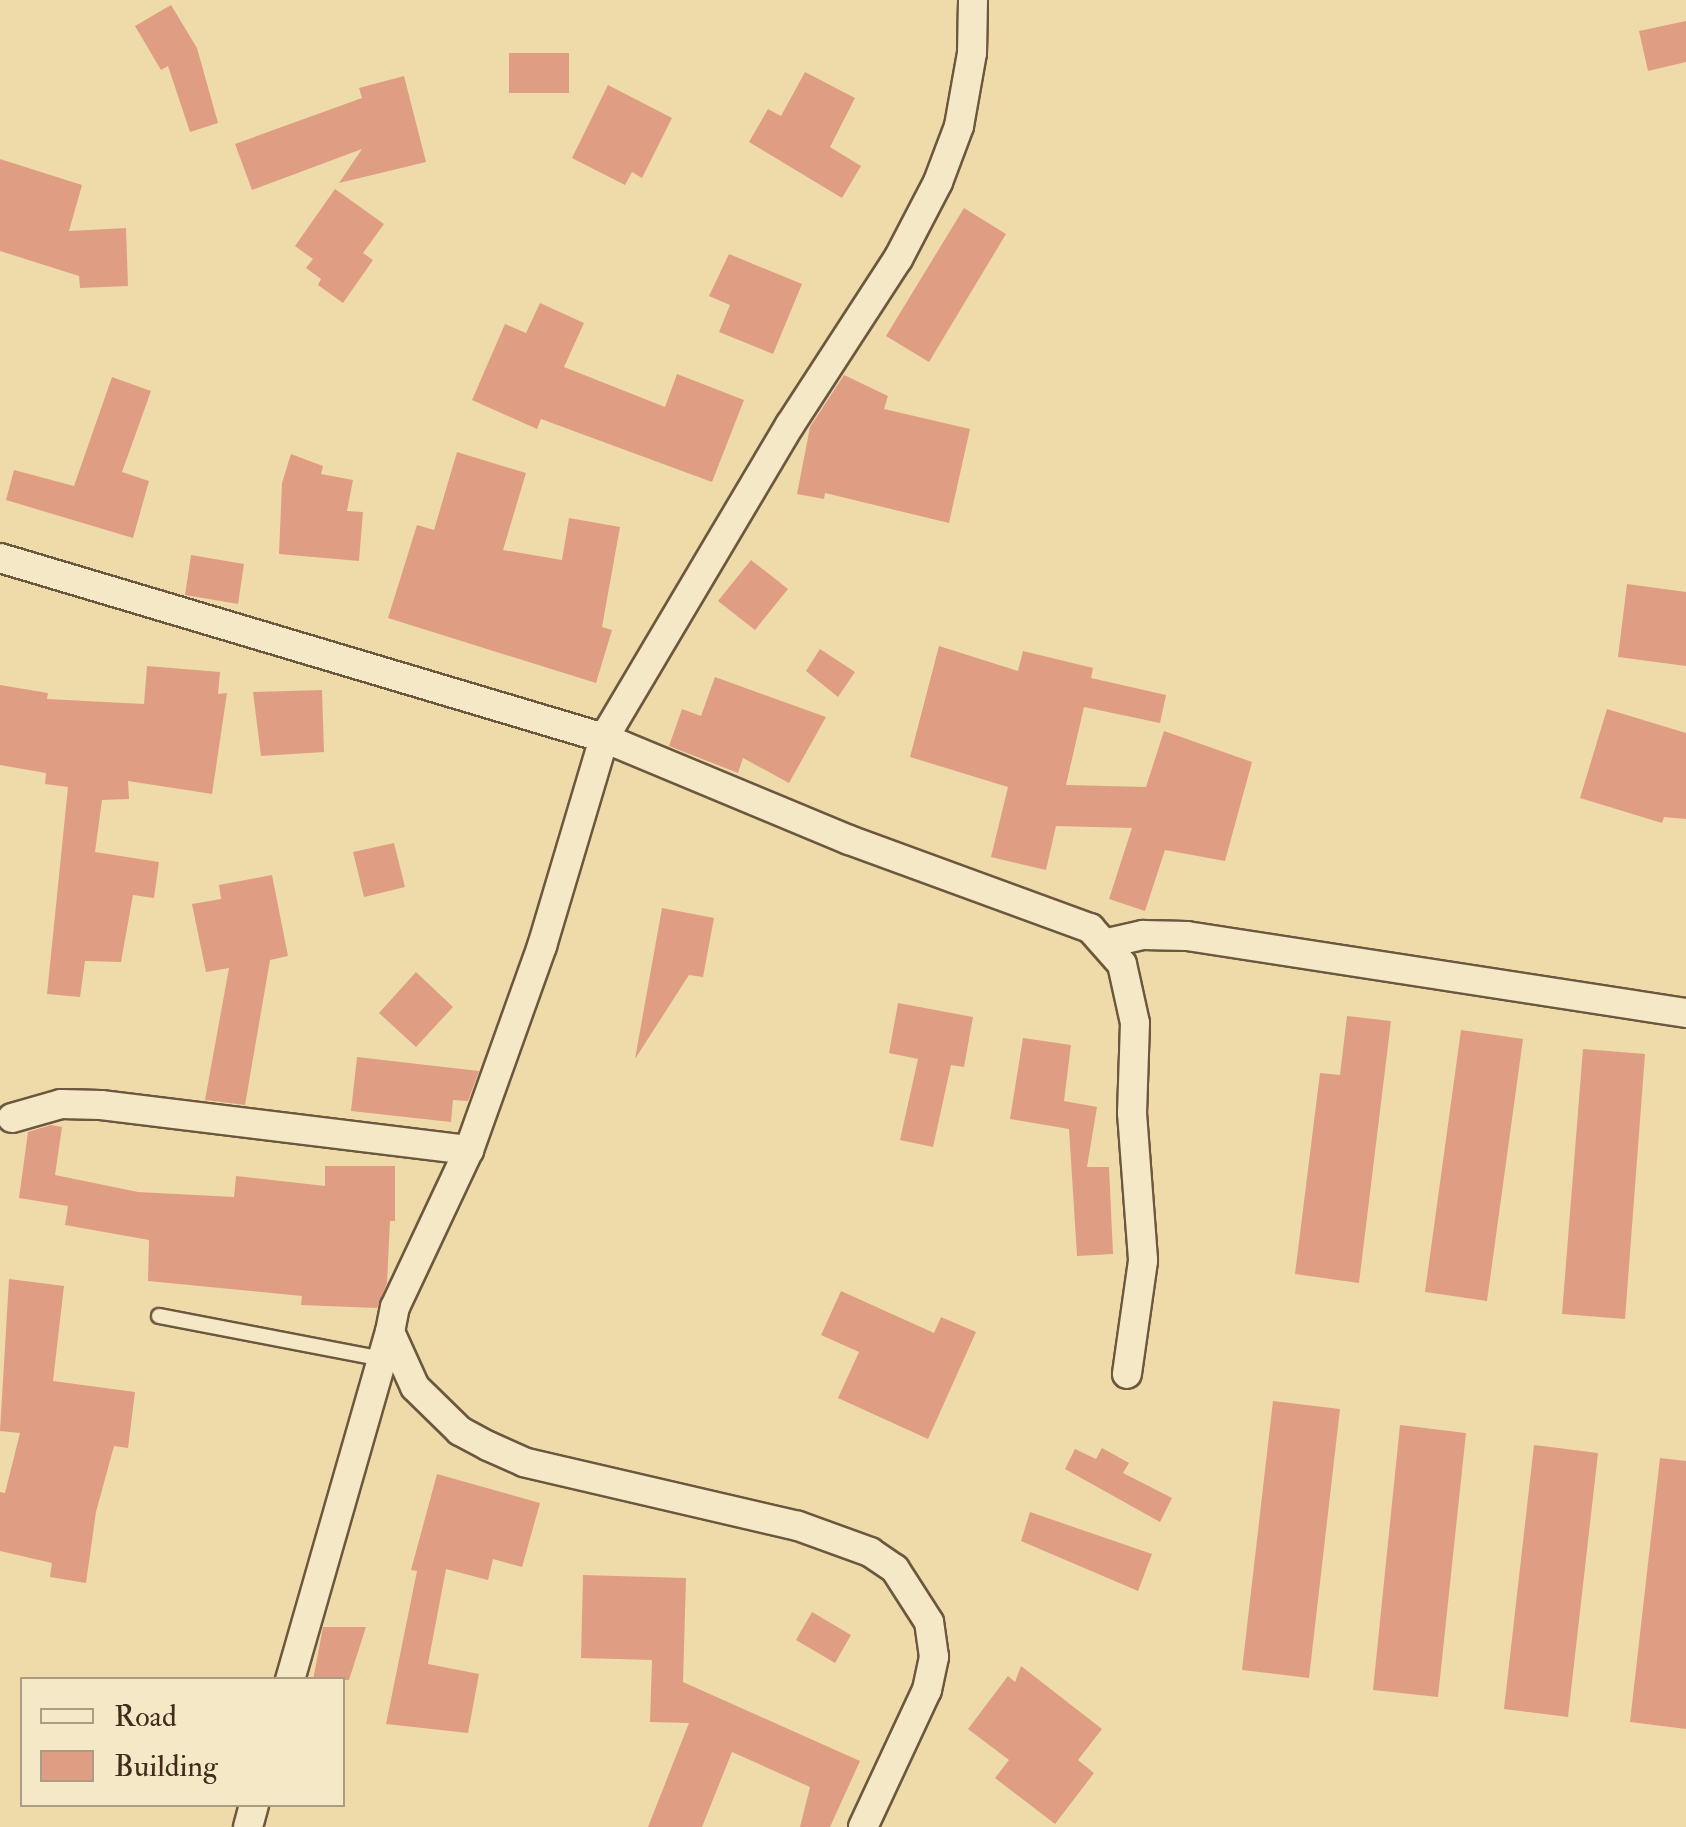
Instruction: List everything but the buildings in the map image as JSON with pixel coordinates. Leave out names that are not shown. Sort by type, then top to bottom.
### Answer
[{"type":"street","points":[[291,1677],[395,1307],[469,1150],[542,946],[604,738],[790,424],[898,259],[938,182],[966,90],[973,0]]},
{"type":"street","points":[[0,558],[604,738],[848,840],[1090,928],[1108,943],[1132,988],[1136,1024],[1132,1113],[1143,1262],[1127,1374]]},
{"type":"street","points":[[1108,943],[1143,934],[1187,936],[1686,1013]]},
{"type":"street","points":[[12,1118],[60,1104],[101,1105],[469,1150]]},
{"type":"street","points":[[386,1346],[415,1386],[460,1431],[524,1462],[798,1526],[870,1552],[896,1569],[929,1622],[934,1658],[926,1690],[864,1827]]},
{"type":"lane","points":[[159,1316],[386,1346]]}]
